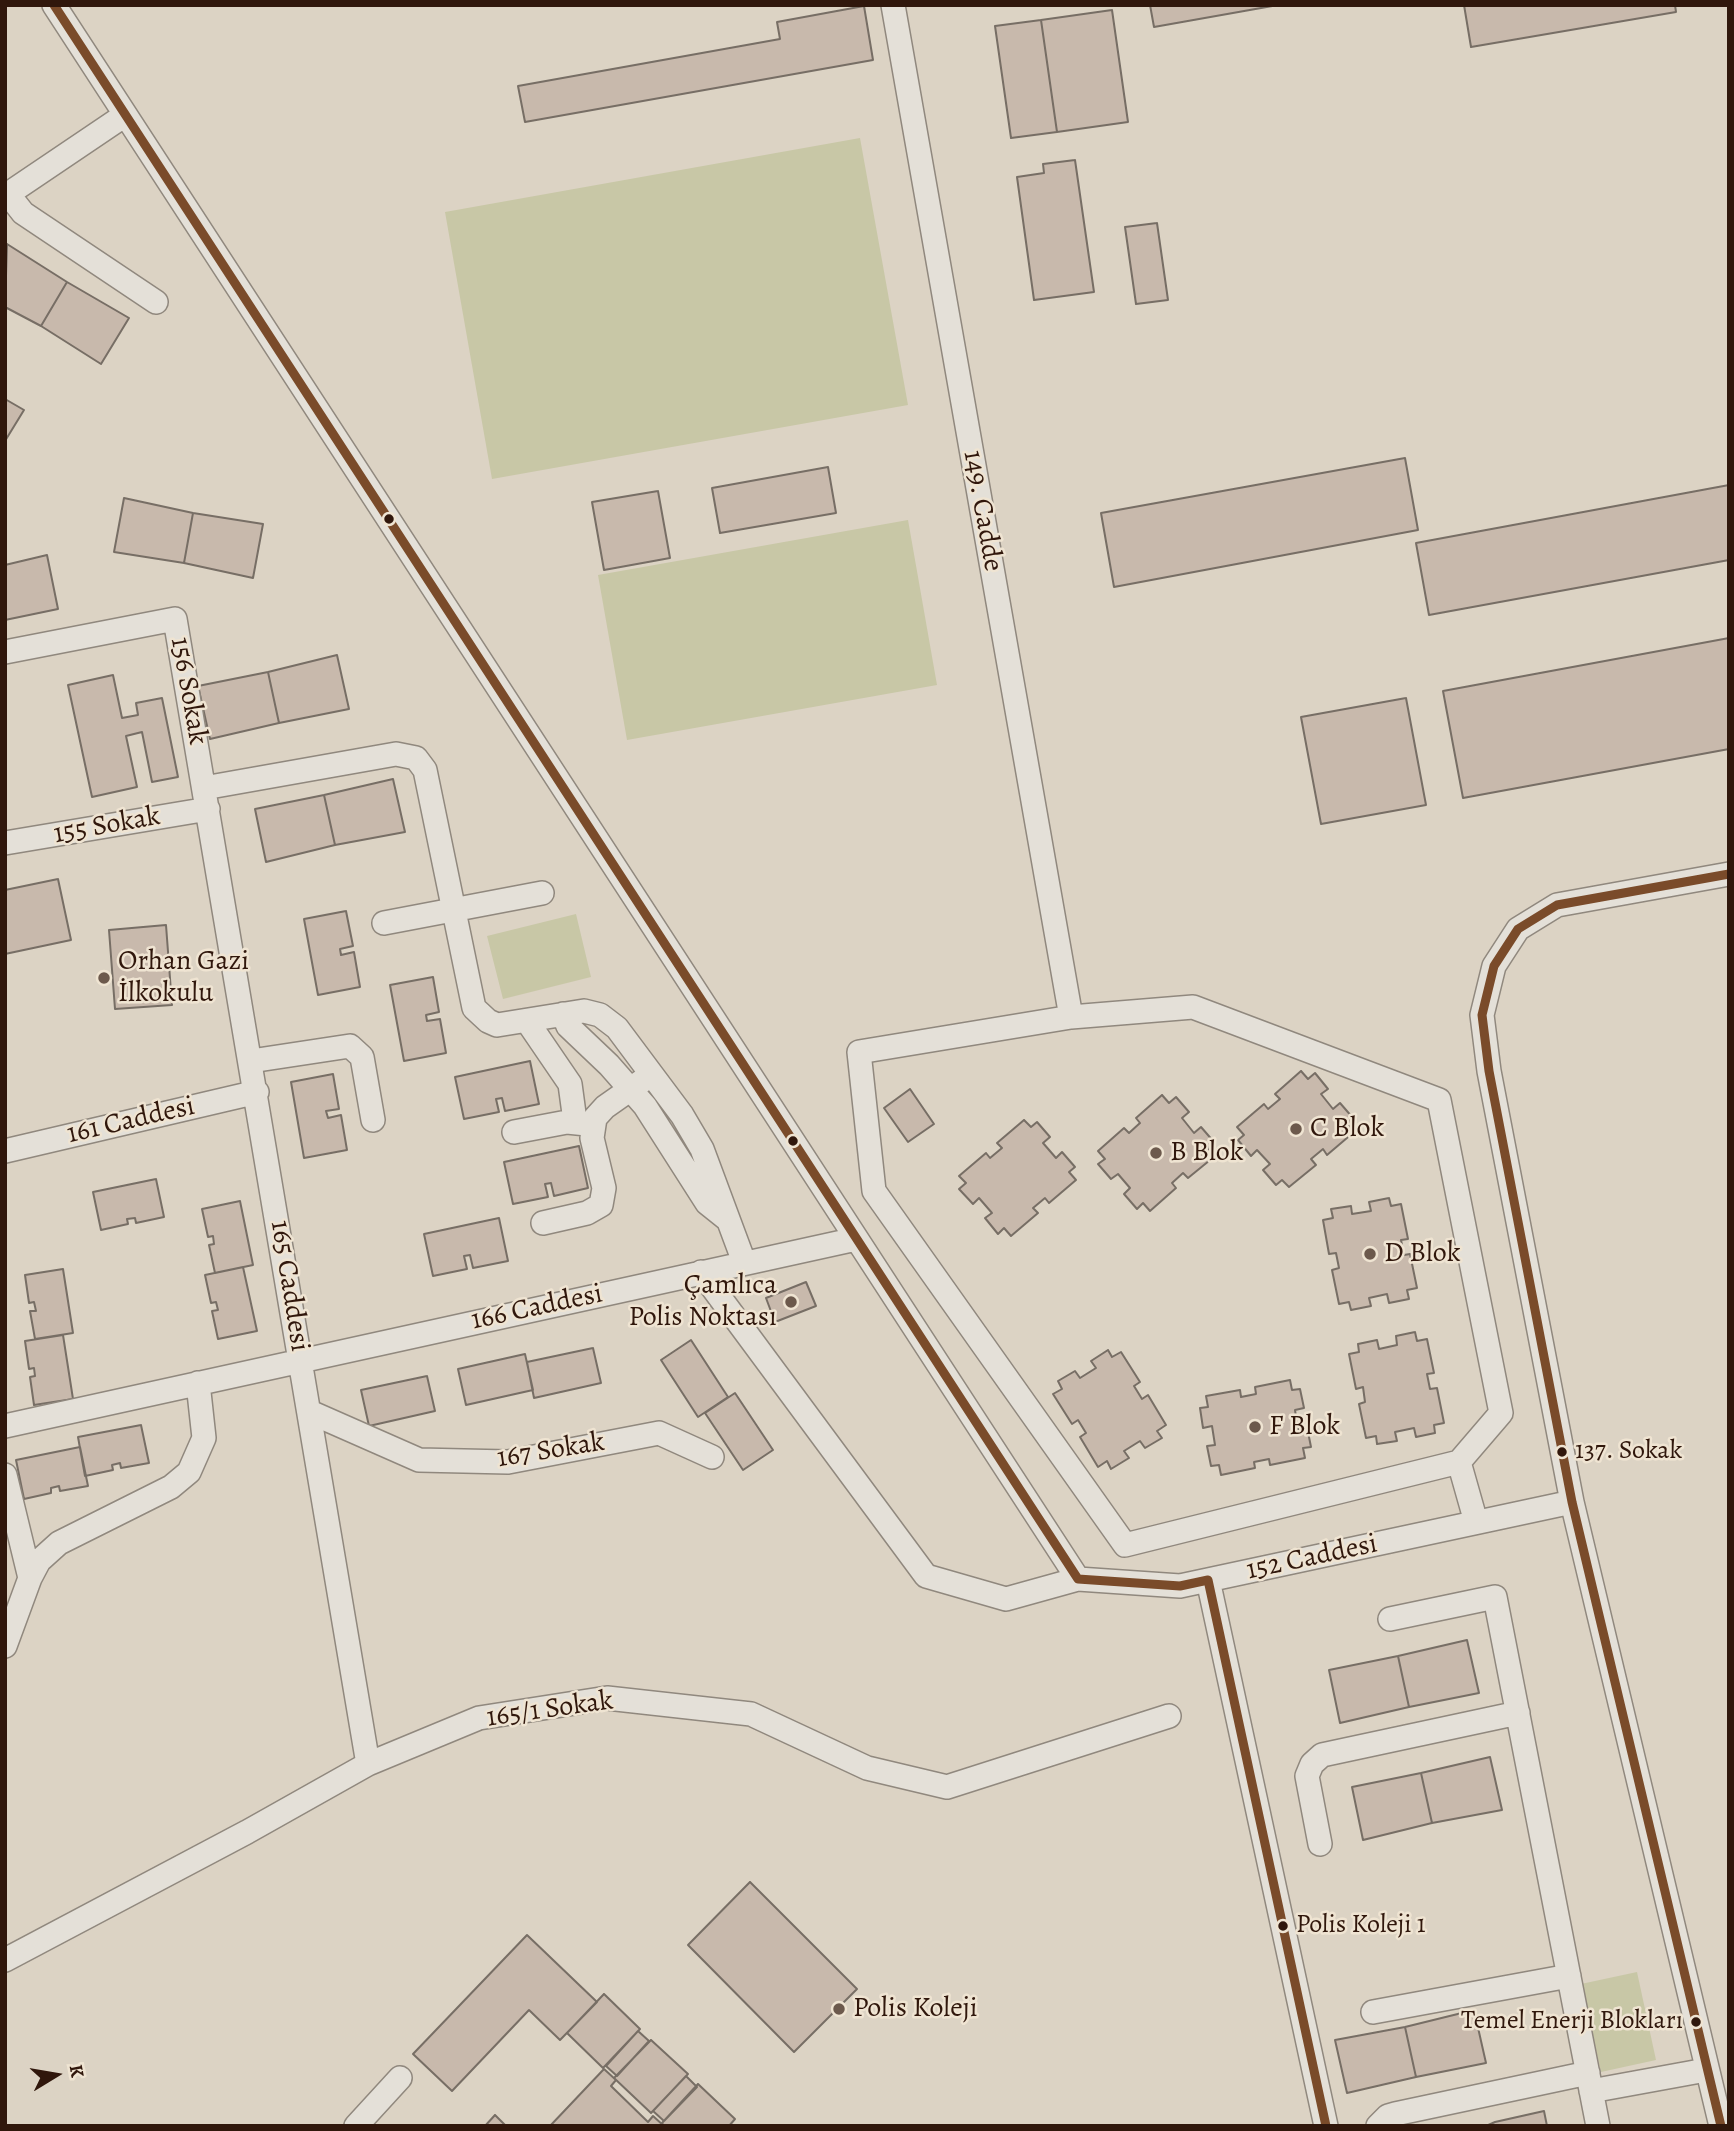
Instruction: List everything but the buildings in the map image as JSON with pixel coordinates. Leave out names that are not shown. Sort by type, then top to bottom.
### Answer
[{"type":"street","points":[[54,5],[1078,1579]]},
{"type":"street","name":"149. Cadde","points":[[893,5],[1071,1017]]},
{"type":"street","points":[[125,115],[6,195],[23,213],[156,302]]},
{"type":"street","name":"156 Sokak","points":[[5,652],[176,619],[206,798]]},
{"type":"street","name":"155 Sokak","points":[[5,843],[396,754],[415,758],[425,770],[474,1008],[488,1021],[497,1025],[584,1011],[609,1021],[653,1073],[702,1149],[744,1262]]},
{"type":"street","name":"165 Caddesi","points":[[206,798],[368,1764]]},
{"type":"street","points":[[1721,2126],[1572,1502],[1489,1071],[1482,1015],[1494,966],[1518,929],[1557,905],[1729,874]]},
{"type":"street","points":[[384,923],[542,892]]},
{"type":"street","points":[[1193,1007],[1439,1100],[1501,1413],[1459,1462],[1125,1545],[874,1191],[859,1052],[1071,1017],[1193,1007]]},
{"type":"street","points":[[563,1014],[577,1036],[630,1088],[661,1129],[707,1203],[727,1219]]},
{"type":"street","points":[[527,1021],[570,1084],[604,1199],[587,1213],[543,1223]]},
{"type":"street","points":[[251,1060],[350,1046],[362,1057],[373,1120]]},
{"type":"street","points":[[514,1132],[583,1125],[653,1073]]},
{"type":"street","name":"161 Caddesi","points":[[5,1151],[257,1092]]},
{"type":"street","name":"166 Caddesi","points":[[5,1426],[856,1239]]},
{"type":"street","name":"152 Caddesi","points":[[701,1272],[926,1576],[1006,1599],[1078,1579],[1180,1586],[1572,1502]]},
{"type":"street","points":[[5,1646],[39,1561],[59,1543],[171,1487],[189,1472],[204,1438],[198,1383]]},
{"type":"street","name":"167 Sokak","points":[[310,1412],[419,1460],[508,1462],[659,1433],[712,1457]]},
{"type":"street","points":[[1459,1462],[1476,1522]]},
{"type":"street","points":[[5,1475],[30,1578]]},
{"type":"street","points":[[1208,1580],[1326,2126]]},
{"type":"street","points":[[1390,1619],[1495,1597],[1598,2126]]},
{"type":"street","name":"165/1 Sokak","points":[[5,1960],[247,1832],[368,1764],[479,1718],[607,1698],[751,1714],[867,1768],[947,1787],[1169,1716]]},
{"type":"street","points":[[1320,1844],[1307,1776],[1312,1764],[1322,1755],[1518,1713]]},
{"type":"street","points":[[1373,2012],[1569,1976]]},
{"type":"street","points":[[1378,2126],[1388,2116],[1395,2114],[1590,2082],[1706,2070]]},
{"type":"street","points":[[356,2126],[400,2078]]},
{"type":"green space","points":[[860,138],[908,405],[492,479],[445,212]]},
{"type":"green space","points":[[908,520],[937,685],[627,740],[598,575]]},
{"type":"green space","points":[[576,914],[591,977],[503,999],[487,936]]},
{"type":"green space","points":[[1637,1972],[1656,2060],[1601,2072],[1581,1984]]},
{"type":"transit line","points":[[54,5],[1078,1579],[1180,1586],[1208,1580],[1326,2126]]},
{"type":"transit line","points":[[1721,2126],[1572,1502],[1489,1071],[1482,1015],[1494,966],[1518,929],[1557,905],[1729,874]]},
{"type":"place","name":"Orhan Gazi İlkokulu","points":[[104,978]]},
{"type":"place","name":"C Blok","points":[[1296,1129]]},
{"type":"place","name":"B Blok","points":[[1156,1153]]},
{"type":"place","name":"D Blok","points":[[1370,1254]]},
{"type":"place","name":"Çamlıca Polis Noktası","points":[[791,1302]]},
{"type":"place","name":"F Blok","points":[[1255,1427]]},
{"type":"place","name":"137. Sokak","points":[[1562,1452]]},
{"type":"place","name":"Polis Koleji 1","points":[[1283,1926]]},
{"type":"place","name":"Polis Koleji","points":[[839,2009]]},
{"type":"place","name":"Temel Enerji Blokları","points":[[1696,2022]]}]
